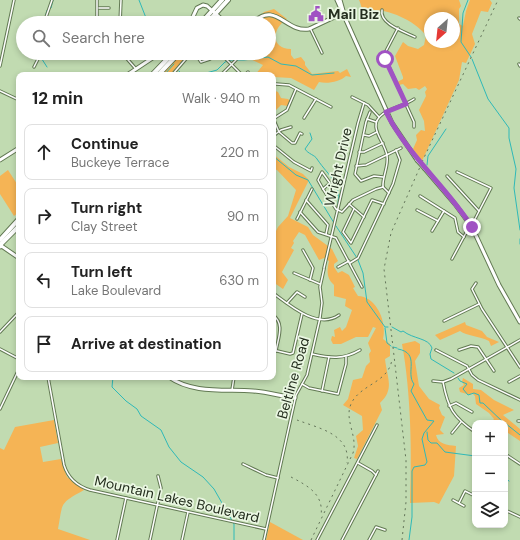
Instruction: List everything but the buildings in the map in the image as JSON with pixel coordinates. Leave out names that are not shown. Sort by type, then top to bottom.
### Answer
[{"type":"main road","points":[[211,16],[222,0]]},
{"type":"main road","points":[[209,16],[228,0]]},
{"type":"main road","points":[[339,1],[386,112],[417,160],[470,223],[501,290],[520,322]]},
{"type":"main road","points":[[194,16],[200,5],[205,5],[218,16]]},
{"type":"main road","points":[[257,16],[259,12]]},
{"type":"main road","points":[[290,20],[300,28],[310,28],[344,13]]},
{"type":"main road","points":[[132,72],[150,60]]},
{"type":"main road","points":[[155,72],[166,60]]},
{"type":"main road","points":[[161,72],[172,60]]},
{"type":"main road","points":[[0,160],[16,152]]},
{"type":"main road","points":[[0,240],[16,222]]},
{"type":"main road","points":[[16,229],[0,245],[16,256]]},
{"type":"main road","points":[[174,380],[191,387],[263,392],[295,398]]},
{"type":"street","points":[[0,66],[14,0]]},
{"type":"street","points":[[46,16],[52,0]]},
{"type":"street","points":[[97,0],[99,8],[98,16]]},
{"type":"street","points":[[120,16],[121,0]]},
{"type":"street","points":[[99,8],[109,8]]},
{"type":"street","points":[[382,10],[384,20],[415,37]]},
{"type":"street","points":[[310,28],[322,52]]},
{"type":"street","points":[[398,28],[386,51],[385,58],[406,104],[414,127]]},
{"type":"street","points":[[34,67],[38,60]]},
{"type":"street","points":[[128,60],[136,69]]},
{"type":"street","points":[[175,72],[185,60]]},
{"type":"street","points":[[227,60],[240,72]]},
{"type":"street","points":[[224,72],[236,60]]},
{"type":"street","points":[[276,84],[283,84],[296,89],[331,107]]},
{"type":"street","points":[[276,116],[287,110],[296,89]]},
{"type":"street","points":[[0,91],[16,99]]},
{"type":"street","points":[[352,97],[364,103],[379,117]]},
{"type":"street","points":[[304,118],[316,99]]},
{"type":"street","points":[[389,193],[384,187],[383,177],[387,154],[377,132],[376,122],[379,117],[386,112],[414,99]]},
{"type":"street","name":"Wright Drive","points":[[324,269],[333,236],[358,122],[364,103]]},
{"type":"street","points":[[370,112],[367,119],[355,174],[360,180],[365,180],[374,176],[383,177]]},
{"type":"street","points":[[367,119],[376,122]]},
{"type":"street","points":[[276,126],[278,132],[293,144],[300,133],[302,134]]},
{"type":"street","points":[[278,132],[291,127]]},
{"type":"street","points":[[364,134],[370,136],[377,132]]},
{"type":"street","points":[[360,152],[364,152],[383,143]]},
{"type":"street","points":[[276,147],[295,163],[311,171],[312,168]]},
{"type":"street","points":[[356,166],[366,165],[401,148]]},
{"type":"street","points":[[350,263],[358,258],[394,183],[400,160],[396,150]]},
{"type":"street","points":[[323,189],[330,183],[322,172],[318,180],[323,189],[338,211],[343,212],[349,204],[376,189],[384,187]]},
{"type":"street","points":[[457,172],[490,188],[479,211],[470,223]]},
{"type":"street","points":[[447,176],[479,211]]},
{"type":"street","points":[[297,219],[312,189]]},
{"type":"street","points":[[420,196],[456,220],[457,231],[464,237]]},
{"type":"street","points":[[306,200],[328,225],[325,234]]},
{"type":"street","points":[[354,209],[343,231],[351,242],[372,200],[384,204]]},
{"type":"street","points":[[349,204],[364,217]]},
{"type":"street","points":[[417,210],[438,221]]},
{"type":"street","points":[[432,231],[444,211]]},
{"type":"street","points":[[300,212],[318,232],[336,238],[362,288]]},
{"type":"street","points":[[452,259],[464,237],[472,227]]},
{"type":"street","points":[[303,250],[312,268],[310,280]]},
{"type":"street","points":[[338,267],[349,261]]},
{"type":"street","name":"Beltline Road","points":[[264,540],[295,398],[307,375],[320,318],[322,303],[320,284],[324,269]]},
{"type":"street","points":[[294,273],[320,284]]},
{"type":"street","points":[[476,283],[472,289],[479,304],[520,367]]},
{"type":"street","points":[[287,303],[297,292],[305,297]]},
{"type":"street","points":[[276,295],[302,314],[331,319],[339,315]]},
{"type":"street","points":[[444,321],[447,318],[479,304]]},
{"type":"street","points":[[276,350],[290,354],[293,353],[302,314]]},
{"type":"street","points":[[0,332],[16,315]]},
{"type":"street","points":[[276,318],[281,324],[276,343]]},
{"type":"street","points":[[433,381],[443,382],[520,340]]},
{"type":"street","points":[[459,350],[476,346],[494,371]]},
{"type":"street","points":[[0,349],[16,357]]},
{"type":"street","points":[[312,354],[329,357],[346,357],[360,350]]},
{"type":"street","points":[[436,350],[466,366],[472,376],[478,380],[520,400]]},
{"type":"street","points":[[322,391],[329,357]]},
{"type":"street","points":[[302,384],[306,388],[336,395],[339,393],[346,357]]},
{"type":"street","points":[[0,409],[16,376]]},
{"type":"street","points":[[509,382],[520,376]]},
{"type":"street","name":"Mountain Lakes Boulevard","points":[[49,380],[64,465],[68,474],[78,485],[85,489],[266,529]]},
{"type":"street","points":[[232,390],[234,380]]},
{"type":"street","points":[[443,382],[449,406],[461,422],[472,430]]},
{"type":"street","points":[[449,406],[456,403],[472,412]]},
{"type":"street","points":[[452,433],[461,422]]},
{"type":"street","points":[[317,540],[377,425]]},
{"type":"street","points":[[508,456],[520,464]]},
{"type":"street","points":[[357,463],[372,471],[376,475]]},
{"type":"street","points":[[243,464],[266,475],[278,478]]},
{"type":"street","points":[[342,540],[378,471]]},
{"type":"street","points":[[150,540],[161,488],[158,476]]},
{"type":"street","points":[[459,503],[465,491],[472,494]]},
{"type":"street","points":[[117,540],[126,498]]},
{"type":"street","points":[[453,500],[464,506]]},
{"type":"street","points":[[508,511],[520,517]]},
{"type":"street","points":[[182,540],[188,512]]},
{"type":"street","points":[[369,540],[376,527],[385,530]]},
{"type":"shaded area","points":[[359,0],[459,0],[461,6],[459,12],[424,12],[424,34],[415,25],[398,16],[381,11],[373,10],[367,12],[362,8]]},
{"type":"shaded area","points":[[470,0],[490,0],[492,3],[488,12],[481,11],[472,34],[475,44],[466,63],[462,62],[459,80],[422,161],[413,149],[417,140],[416,135],[421,130],[425,131],[424,121],[419,110],[426,96],[425,92],[427,89],[425,86],[419,90],[416,88],[408,89],[403,84],[399,85],[397,82],[403,79],[403,77],[395,56],[403,42],[408,46],[418,49],[424,45],[424,48],[460,48],[460,24],[463,26]]},
{"type":"shaded area","points":[[274,9],[287,19],[278,27],[276,32],[276,16],[260,16],[264,12]]},
{"type":"shaded area","points":[[276,37],[279,46],[291,49],[291,55],[294,59],[301,57],[312,74],[338,71],[340,73],[347,69],[351,77],[346,76],[333,82],[319,82],[314,90],[291,78],[276,77],[276,72],[257,72],[263,65],[253,60],[276,60]]},
{"type":"shaded area","points":[[175,60],[183,60],[173,72],[164,72]]},
{"type":"shaded area","points":[[276,91],[281,98],[288,99],[290,101],[288,106],[281,105],[276,110]]},
{"type":"shaded area","points":[[276,156],[289,167],[303,174],[309,180],[290,218],[308,227],[313,235],[332,249],[338,261],[334,264],[334,267],[338,273],[342,271],[349,275],[355,287],[353,288],[358,296],[365,297],[375,306],[382,318],[384,332],[383,339],[390,344],[390,356],[385,359],[389,388],[385,398],[380,403],[382,410],[357,459],[354,458],[358,446],[356,436],[363,430],[362,416],[343,405],[348,399],[353,380],[362,378],[366,366],[370,362],[369,354],[371,351],[368,343],[376,328],[373,327],[368,337],[356,337],[341,344],[333,344],[331,340],[332,336],[335,337],[334,330],[340,327],[342,331],[346,327],[352,310],[345,306],[346,299],[334,296],[334,285],[328,274],[329,261],[324,258],[319,260],[305,235],[299,232],[293,241],[294,243],[291,248],[294,250],[282,272],[288,280],[283,289],[276,284],[276,231],[288,216],[296,190],[277,170]]},
{"type":"shaded area","points":[[8,170],[16,182],[16,214],[14,216],[0,194],[0,176]]},
{"type":"shaded area","points":[[465,322],[466,325],[482,331],[487,337],[499,342],[491,346],[489,341],[460,331],[440,340],[435,335]]},
{"type":"shaded area","points":[[415,341],[420,344],[420,353],[415,361],[419,386],[429,399],[440,405],[439,408],[442,415],[445,417],[440,430],[444,434],[436,435],[437,438],[443,444],[456,446],[454,476],[439,504],[434,502],[410,503],[410,423],[402,344]]},
{"type":"shaded area","points":[[463,378],[473,384],[473,389],[481,390],[494,400],[514,410],[503,415],[520,429],[520,441],[508,433],[508,420],[493,420],[489,413],[476,404],[475,396],[472,393],[470,395],[460,392],[459,388],[464,385],[462,382]]},
{"type":"shaded area","points":[[54,420],[58,443],[40,447],[43,462],[61,459],[67,477],[84,490],[66,501],[62,508],[58,529],[90,540],[0,540],[0,448],[4,450],[15,427]]},
{"type":"shaded area","points":[[270,522],[303,540],[266,540]]},
{"type":"waterway","points":[[46,16],[47,10],[51,8],[53,0]]},
{"type":"waterway","points":[[139,0],[145,16]]},
{"type":"waterway","points":[[468,0],[463,13],[461,42],[471,57]]},
{"type":"waterway","points":[[472,59],[488,99],[509,128],[509,138],[516,169],[514,188],[520,230]]},
{"type":"waterway","points":[[42,60],[47,67]]},
{"type":"waterway","points":[[210,72],[217,70],[225,62],[231,60]]},
{"type":"waterway","points":[[231,60],[244,60]]},
{"type":"waterway","points":[[274,60],[281,64],[296,66],[312,75],[334,73]]},
{"type":"waterway","points":[[167,72],[174,64]]},
{"type":"waterway","points":[[354,138],[356,127]]},
{"type":"waterway","points":[[427,165],[428,156],[446,129]]},
{"type":"waterway","points":[[310,133],[312,139],[305,149],[316,158],[334,181],[338,193],[337,209]]},
{"type":"waterway","points":[[276,158],[296,175],[308,180],[334,223]]},
{"type":"waterway","points":[[340,195],[341,190]]},
{"type":"waterway","points":[[336,226],[357,258]]},
{"type":"waterway","points":[[520,239],[520,244]]},
{"type":"waterway","points":[[358,260],[363,273],[367,302],[385,327],[388,327]]},
{"type":"waterway","points":[[392,327],[428,342],[432,348],[430,354],[431,359],[454,373]]},
{"type":"waterway","points":[[385,328],[387,343],[391,346]]},
{"type":"waterway","points":[[393,347],[397,348]]},
{"type":"waterway","points":[[398,349],[405,351],[409,355],[411,359],[411,374],[414,384],[411,391],[427,420],[434,421],[424,433],[422,439],[427,462],[425,465],[414,467],[412,471],[412,517],[409,540]]},
{"type":"waterway","points":[[458,378],[460,381],[467,384],[463,389],[468,395],[474,393],[479,395],[480,403],[483,403],[501,420]]},
{"type":"waterway","points":[[113,380],[112,387],[126,401],[137,409],[141,416],[161,430],[169,447],[181,462],[203,477],[214,489],[234,524],[234,540]]},
{"type":"waterway","points":[[508,425],[520,435]]},
{"type":"waterway","points":[[427,432],[428,440],[431,443],[437,443],[445,452],[472,456]]},
{"type":"railway","points":[[422,162],[498,0]]},
{"type":"railway","points":[[402,540],[406,502],[406,460],[384,269],[391,233],[420,167]]},
{"type":"railway","points":[[311,540],[353,453],[354,440],[349,416],[351,404],[355,397],[386,373],[390,367],[392,359]]},
{"type":"railway","points":[[297,420],[323,429],[338,439],[344,445],[347,453],[347,463]]},
{"type":"railway","points":[[291,477],[309,487],[314,492],[320,502],[321,516]]},
{"type":"place","name":"Mail Biz","points":[[316,14]]},
{"type":"route","points":[[385,59],[406,104],[386,112],[409,149],[455,204],[472,227]]}]
